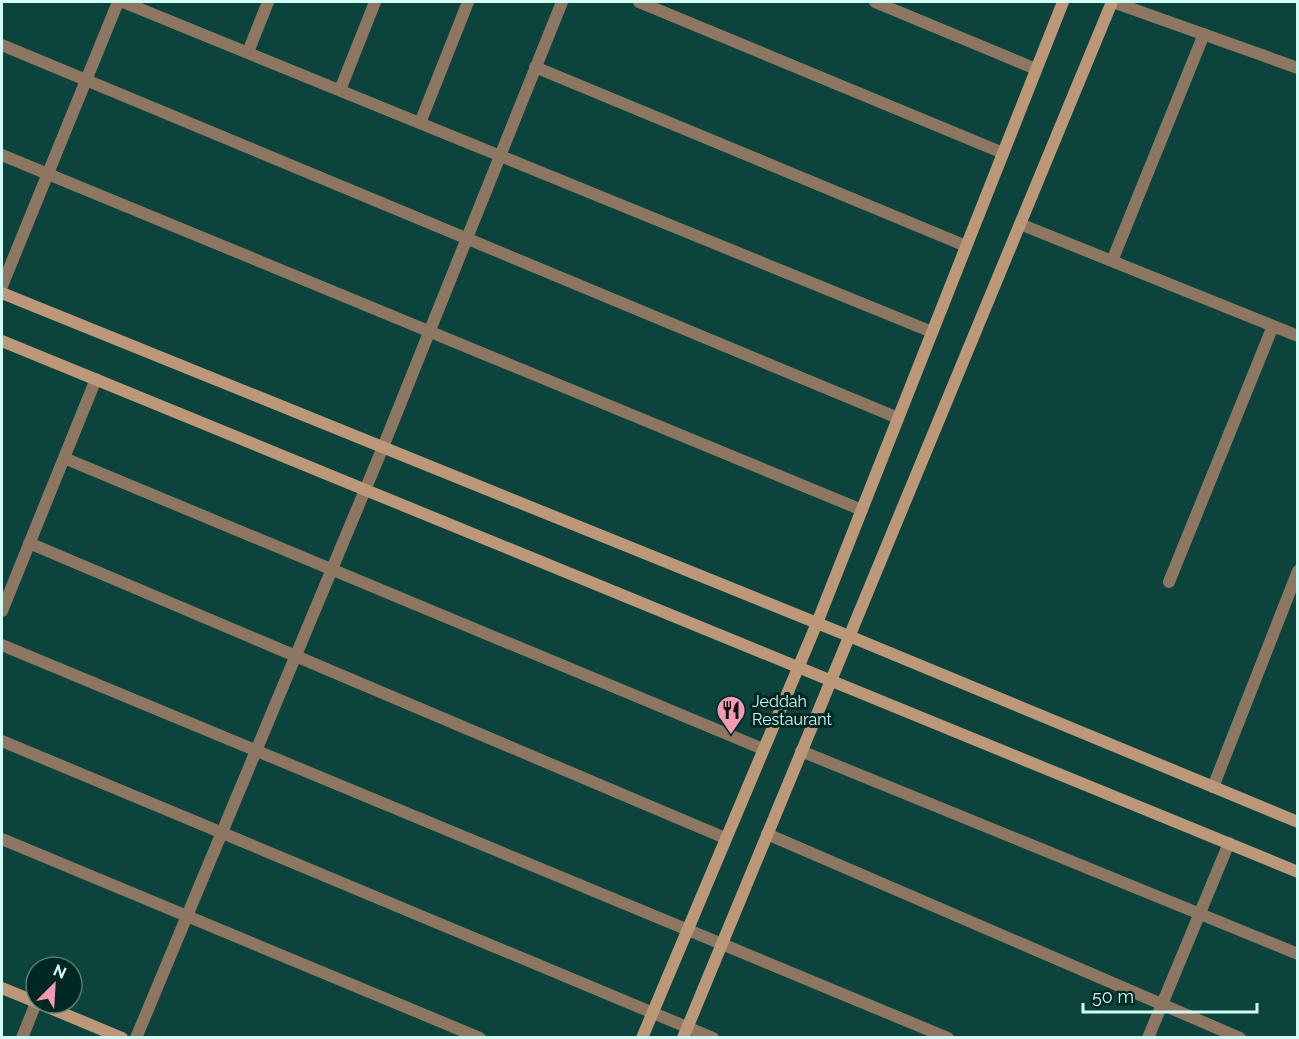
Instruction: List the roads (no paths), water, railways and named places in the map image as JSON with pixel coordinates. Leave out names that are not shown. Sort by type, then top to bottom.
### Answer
[{"type":"street","points":[[2,286],[118,2]]},
{"type":"street","points":[[123,2],[932,332]]},
{"type":"street","points":[[248,52],[268,2]]},
{"type":"street","points":[[340,90],[375,2]]},
{"type":"street","points":[[420,123],[468,2]]},
{"type":"street","points":[[136,1038],[382,447],[562,2]]},
{"type":"street","points":[[639,2],[1003,153]]},
{"type":"street","points":[[875,2],[1036,69]]},
{"type":"street","points":[[642,1038],[817,623],[1063,2]]},
{"type":"street","points":[[685,1032],[1113,2],[1298,68]]},
{"type":"street","points":[[1112,261],[1204,34]]},
{"type":"street","points":[[2,45],[898,418]]},
{"type":"street","points":[[535,68],[966,246]]},
{"type":"street","points":[[2,155],[862,510]]},
{"type":"street","points":[[1020,224],[1298,336]]},
{"type":"street","points":[[2,293],[849,636],[1298,822]]},
{"type":"street","points":[[1169,582],[1274,326]]},
{"type":"street","points":[[2,340],[1298,872]]},
{"type":"street","points":[[2,611],[96,379]]},
{"type":"street","points":[[64,458],[763,749]]},
{"type":"street","points":[[29,543],[725,838]]},
{"type":"street","points":[[1213,787],[1298,571]]},
{"type":"street","points":[[2,645],[948,1038]]},
{"type":"street","points":[[2,741],[652,1012],[685,1032],[713,1038]]},
{"type":"street","points":[[801,752],[1298,954]]},
{"type":"street","points":[[767,834],[1240,1038]]},
{"type":"street","points":[[2,839],[480,1038]]},
{"type":"street","points":[[1148,1038],[1229,843]]},
{"type":"street","points":[[2,988],[24,997]]},
{"type":"street","points":[[22,1038],[32,1015]]},
{"type":"street","points":[[66,1015],[122,1038]]},
{"type":"place","name":"Jeddah Restaurant","points":[[731,736]]}]
